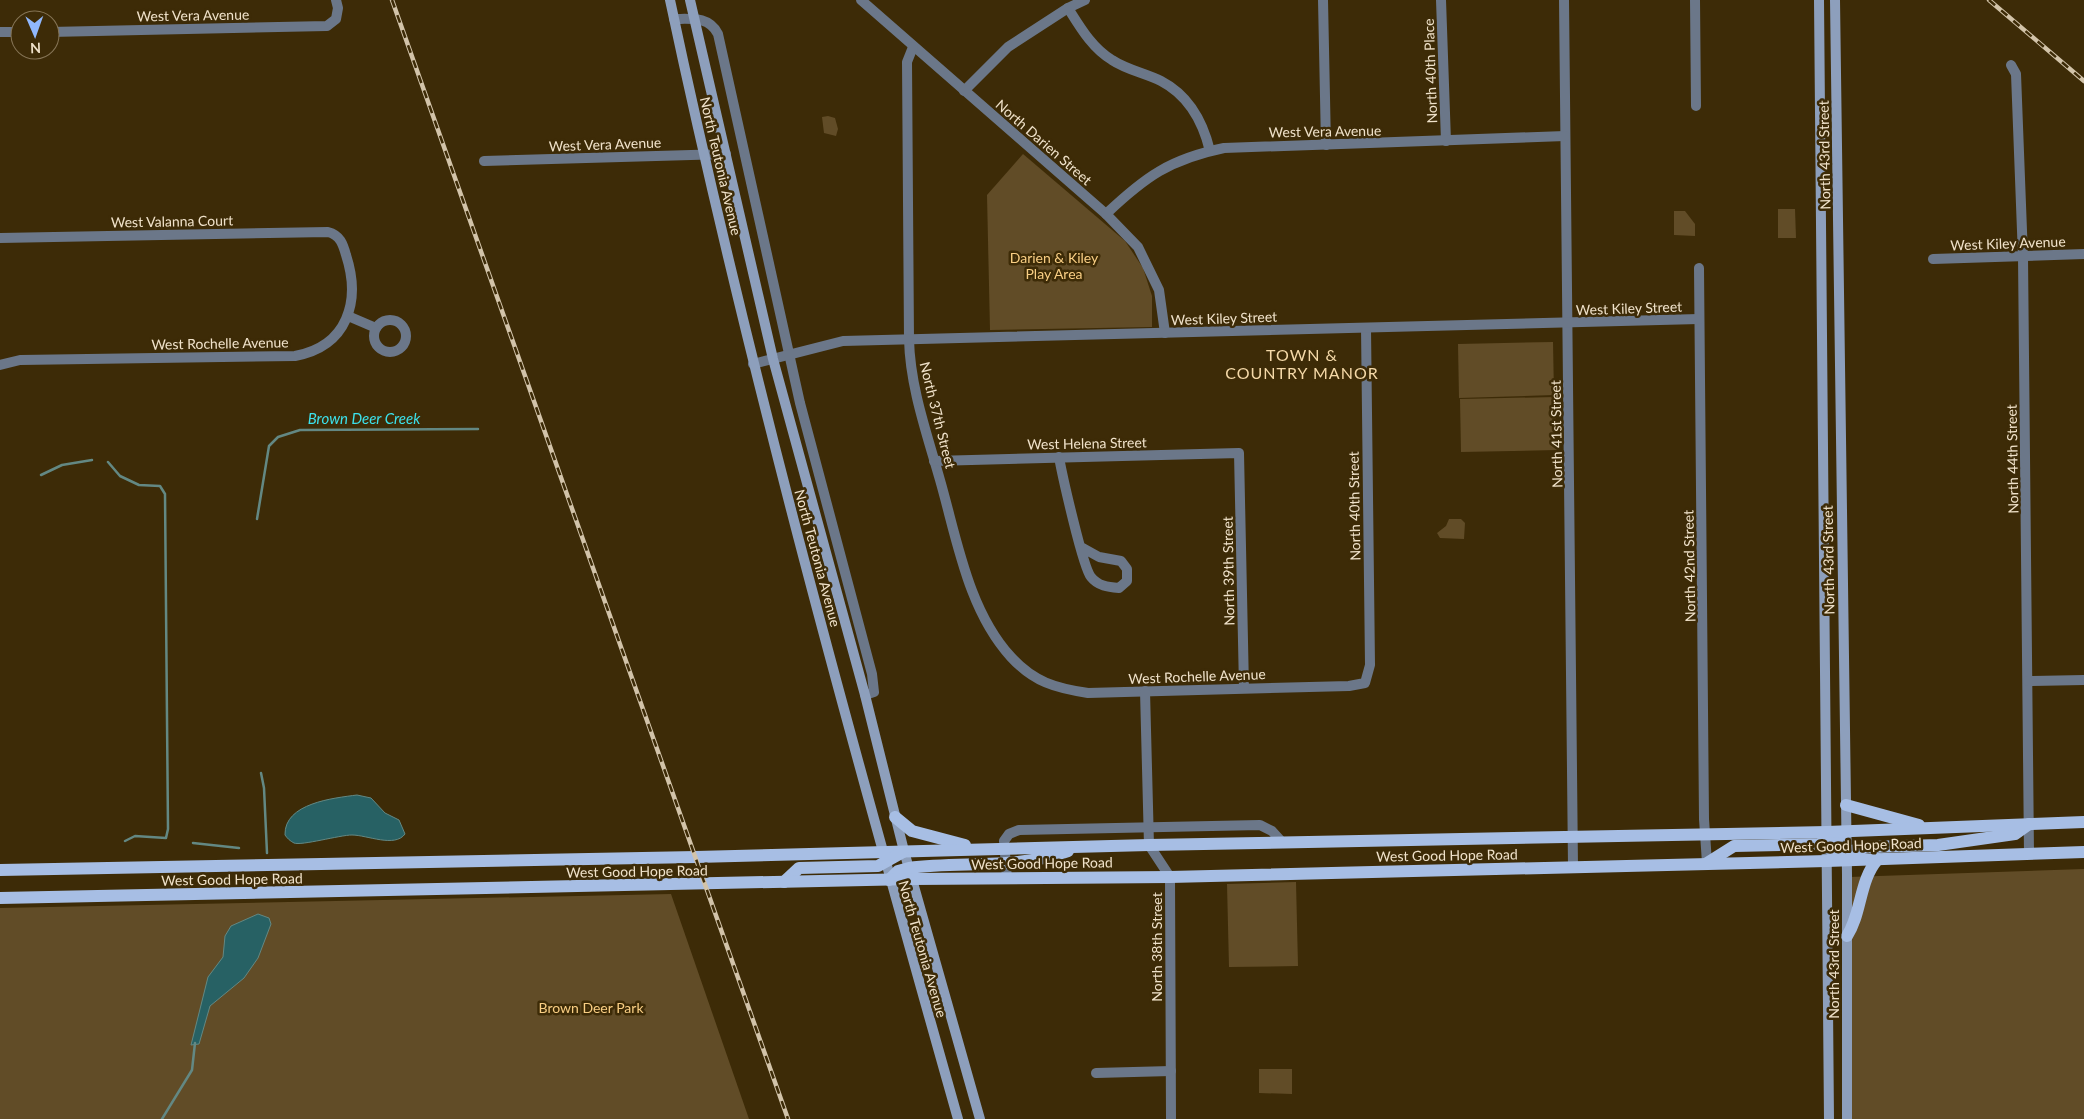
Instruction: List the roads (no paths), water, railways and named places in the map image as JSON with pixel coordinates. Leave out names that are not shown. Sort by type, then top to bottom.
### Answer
[{"type":"main road","name":"North Teutonia Avenue","points":[[670,0],[753,364],[889,880],[958,1119]]},
{"type":"main road","name":"North Teutonia Avenue","points":[[690,0],[773,359],[869,694],[895,817],[980,1119]]},
{"type":"main road","name":"North 43rd Street","points":[[1819,0],[1829,1119]]},
{"type":"main road","name":"North 43rd Street","points":[[1835,0],[1846,805],[1847,1119]]},
{"type":"main road","points":[[1846,805],[1928,828]]},
{"type":"main road","points":[[895,817],[912,830],[979,849]]},
{"type":"main road","name":"West Good Hope Road","points":[[904,851],[979,849],[1004,843],[1080,847],[1706,834],[1827,837],[1846,831],[2084,822]]},
{"type":"main road","points":[[1827,861],[1869,847],[1938,845],[2015,834],[2029,824]]},
{"type":"main road","points":[[1707,863],[1734,846],[1808,845],[1827,837]]},
{"type":"main road","points":[[889,880],[898,872],[911,874],[1005,864],[1048,858],[1080,847]]},
{"type":"main road","points":[[784,882],[799,868],[870,867],[883,857],[904,851]]},
{"type":"main road","name":"West Good Hope Road","points":[[1846,856],[1878,859],[2084,852]]},
{"type":"main road","name":"West Good Hope Road","points":[[0,870],[883,857]]},
{"type":"main road","points":[[1847,936],[1854,927],[1870,870],[1878,859]]},
{"type":"main road","name":"West Good Hope Road","points":[[911,874],[1007,878],[1170,877],[1827,861]]},
{"type":"main road","name":"West Good Hope Road","points":[[0,898],[889,880]]},
{"type":"street","name":"West Vera Avenue","points":[[60,32],[323,26],[335,21],[338,12],[336,0]]},
{"type":"street","name":"North Darien Street","points":[[861,0],[1106,214],[1138,247],[1159,290],[1165,333]]},
{"type":"street","points":[[964,91],[1008,47],[1068,8],[1085,0]]},
{"type":"street","points":[[1323,0],[1326,145]]},
{"type":"street","name":"North 40th Place","points":[[1442,0],[1446,141]]},
{"type":"street","name":"North 41st Street","points":[[1564,0],[1573,867]]},
{"type":"street","points":[[1695,0],[1696,106]]},
{"type":"street","points":[[1068,8],[1088,40],[1111,60],[1161,81],[1178,93],[1197,116],[1210,151]]},
{"type":"street","points":[[674,19],[694,19]]},
{"type":"street","name":"North Teutonia Avenue","points":[[694,19],[706,21],[714,26],[718,34],[789,355],[872,674],[869,694]]},
{"type":"street","name":"North 37th Street","points":[[913,47],[908,62],[909,339],[912,376],[968,580],[991,630],[1012,657],[1032,676]]},
{"type":"street","name":"North 44th Street","points":[[2011,65],[2016,74],[2023,257],[2029,854]]},
{"type":"street","name":"West Vera Avenue","points":[[1106,214],[1137,184],[1153,174],[1170,165],[1210,151],[1248,146],[1565,136]]},
{"type":"street","name":"West Vera Avenue","points":[[484,161],[726,154]]},
{"type":"street","name":"West Valanna Court","points":[[0,238],[328,232],[336,235],[342,241]]},
{"type":"street","name":"West Rochelle Avenue","points":[[0,365],[20,360],[295,356],[306,354],[329,341],[348,316],[353,280],[342,241]]},
{"type":"street","name":"West Kiley Avenue","points":[[1934,259],[2084,254]]},
{"type":"street","name":"North 42nd Street","points":[[1699,268],[1707,863]]},
{"type":"street","points":[[348,316],[376,328]]},
{"type":"street","name":"West Kiley Street","points":[[753,364],[842,341],[1699,319]]},
{"type":"street","name":"North 40th Street","points":[[1365,683],[1370,665],[1366,328]]},
{"type":"street","name":"West Helena Street","points":[[934,461],[1239,454]]},
{"type":"street","name":"North 39th Street","points":[[1239,454],[1244,688]]},
{"type":"street","points":[[1059,457],[1081,546],[1090,577],[1104,587],[1119,588],[1128,582],[1127,569],[1121,561],[1099,557],[1081,546]]},
{"type":"street","name":"West Rochelle Avenue","points":[[1032,676],[1058,689],[1088,693],[1349,686],[1365,683]]},
{"type":"street","points":[[2028,681],[2084,680]]},
{"type":"street","points":[[1145,691],[1149,845]]},
{"type":"street","name":"West Good Hope Road","points":[[1004,843],[1019,830],[1260,825],[1272,831],[1282,842]]},
{"type":"street","points":[[1004,843],[1007,878]]},
{"type":"street","name":"North 38th Street","points":[[1149,845],[1170,877],[1171,1119]]},
{"type":"street","points":[[1096,1073],[1171,1071]]},
{"type":"water","points":[[357,795],[371,798],[385,813],[399,820],[405,834],[395,840],[380,840],[352,835],[298,844],[291,841],[285,835],[287,824],[301,809],[336,798]]},
{"type":"water","points":[[258,914],[269,918],[271,924],[258,958],[244,978],[210,1006],[199,1044],[191,1045],[208,977],[223,957],[225,936],[231,926]]},
{"type":"waterway","name":"Brown Deer Creek","points":[[257,519],[269,446],[278,437],[300,430],[478,429]]},
{"type":"waterway","points":[[41,475],[62,465],[92,460]]},
{"type":"waterway","points":[[108,462],[120,476],[139,485],[160,486],[165,494],[168,829],[166,838],[135,836],[125,841]]},
{"type":"waterway","name":"Brown Deer Creek","points":[[261,773],[264,788],[267,853]]},
{"type":"waterway","points":[[193,843],[239,848]]},
{"type":"waterway","name":"Brown Deer Creek","points":[[162,1119],[192,1070],[195,1043]]},
{"type":"railway","points":[[392,0],[788,1119]]},
{"type":"railway","points":[[1989,0],[2084,81]]},
{"type":"district","name":"TOWN & COUNTRY MANOR","points":[[1302,363]]},
{"type":"park label","name":"Darien & Kiley Play Area","points":[[1054,266]]},
{"type":"park label","name":"Brown Deer Park","points":[[591,1007]]}]
